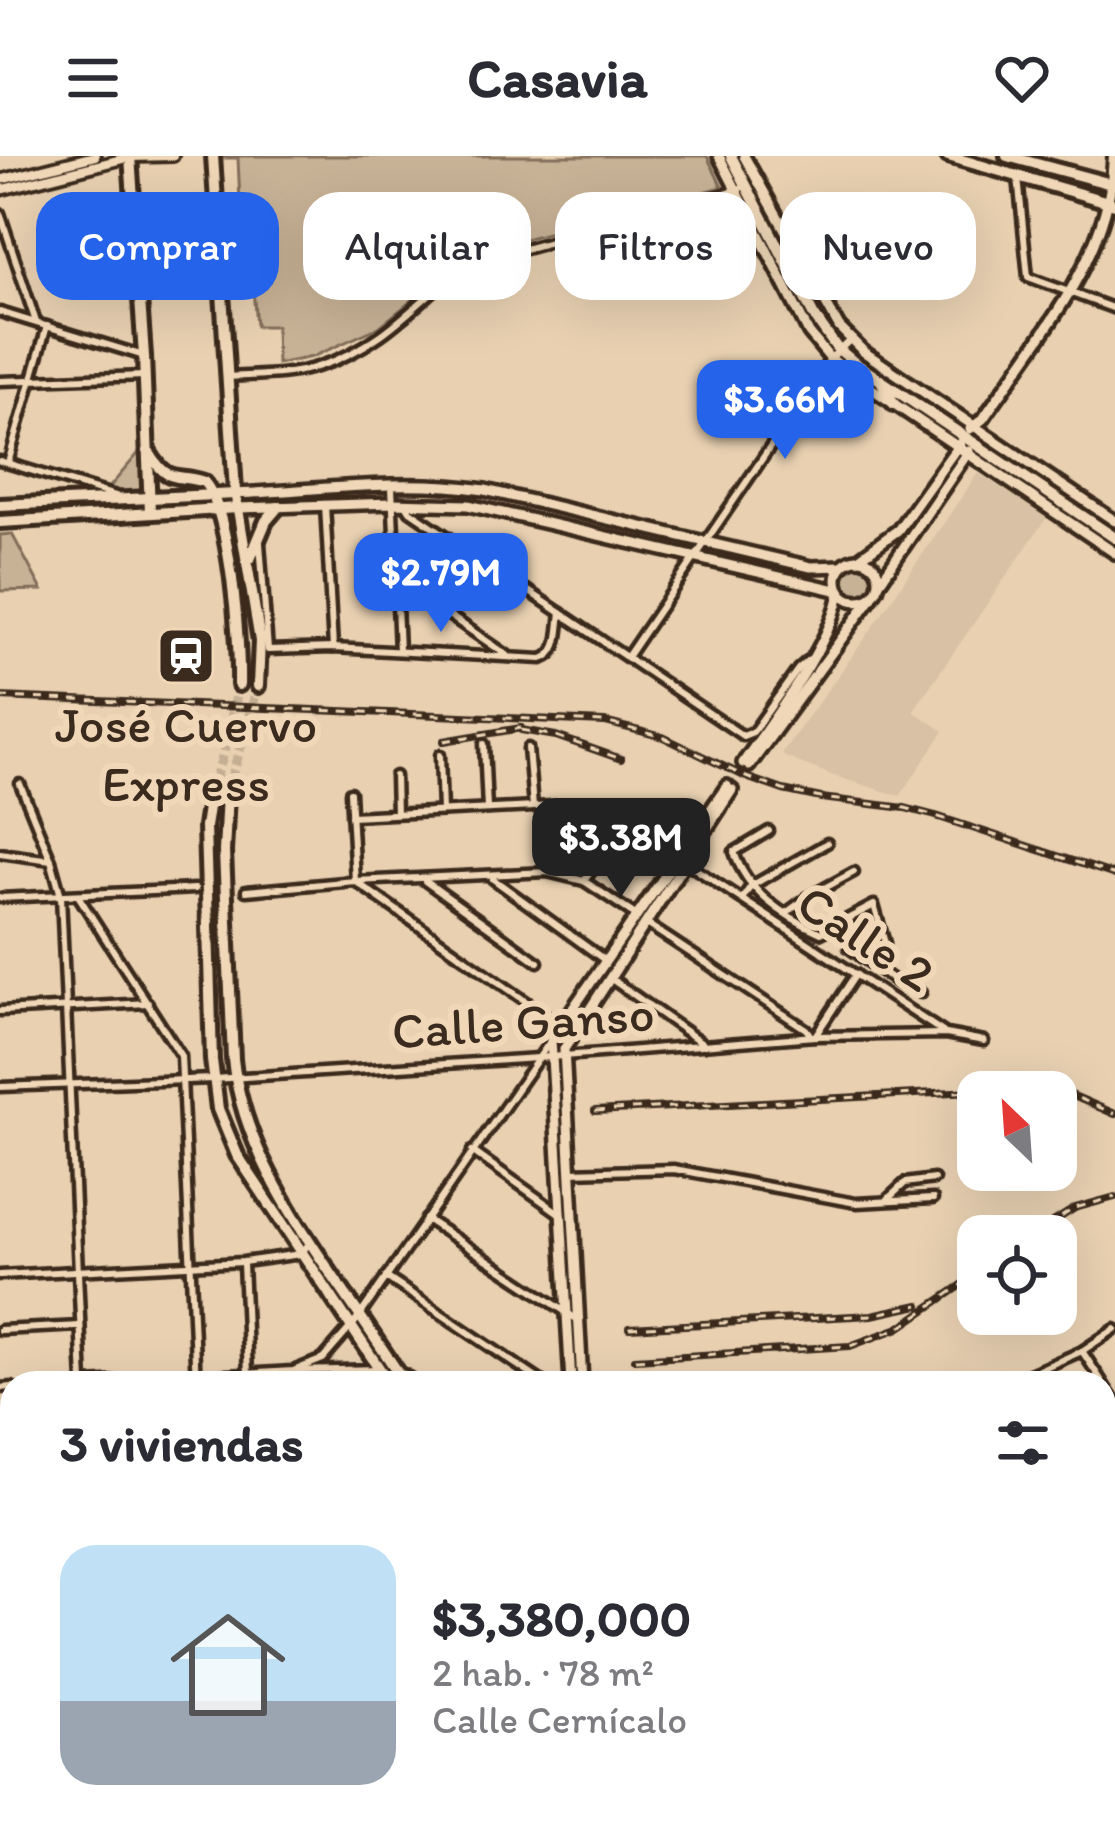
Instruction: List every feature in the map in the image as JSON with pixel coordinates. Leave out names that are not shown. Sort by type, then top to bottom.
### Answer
[{"type":"main road","points":[[130,156],[150,512]]},
{"type":"main road","points":[[213,156],[236,494],[260,641],[258,686]]},
{"type":"main road","points":[[718,156],[780,231]]},
{"type":"main road","points":[[731,156],[780,262]]},
{"type":"main road","points":[[744,156],[780,247]]},
{"type":"main road","points":[[948,156],[1112,203]]},
{"type":"main road","points":[[842,566],[837,578],[838,606],[746,764],[852,627],[1092,251],[1112,203],[1113,185],[1013,157]]},
{"type":"main road","points":[[799,300],[835,353],[894,404],[994,448],[1113,529]]},
{"type":"main road","points":[[823,300],[850,340],[927,403]]},
{"type":"main road","points":[[808,319],[827,307]]},
{"type":"main road","points":[[835,353],[945,415],[1115,553]]},
{"type":"main road","points":[[863,369],[871,357]]},
{"type":"main road","points":[[879,379],[885,366]]},
{"type":"main road","points":[[879,379],[894,404]]},
{"type":"main road","points":[[0,505],[430,484],[478,489],[812,567],[842,566],[898,530],[972,436]]},
{"type":"main road","points":[[148,452],[164,473],[204,482],[213,495],[240,643],[239,685]]},
{"type":"main road","points":[[0,522],[239,508],[405,502],[469,505],[840,591],[855,602],[872,596]]},
{"type":"main road","points":[[249,562],[260,533],[278,507]]},
{"type":"main road","points":[[858,559],[876,568],[880,582]]},
{"type":"main road","points":[[838,606],[852,627]]},
{"type":"main road","points":[[570,1371],[558,1056],[729,788]]},
{"type":"main road","points":[[210,794],[205,826],[213,1079],[218,1109],[237,1155],[380,1369]]},
{"type":"main road","points":[[227,794],[224,852],[236,1077],[247,1124],[264,1166],[310,1242],[396,1369]]},
{"type":"main road","points":[[581,1371],[570,1172],[558,1056],[551,1040],[606,961],[642,920]]},
{"type":"street","points":[[0,180],[95,156]]},
{"type":"street","points":[[0,190],[57,165],[173,156]]},
{"type":"street","points":[[1113,156],[1113,185]]},
{"type":"street","points":[[1018,176],[1028,277],[1115,309]]},
{"type":"street","points":[[227,377],[292,373],[334,362],[385,334],[470,264],[742,187]]},
{"type":"street","points":[[0,213],[36,322]]},
{"type":"street","points":[[0,312],[144,356]]},
{"type":"street","points":[[47,326],[4,462],[125,499]]},
{"type":"street","points":[[627,657],[835,353],[850,340]]},
{"type":"street","points":[[0,381],[145,376]]},
{"type":"street","points":[[392,484],[399,651]]},
{"type":"street","points":[[405,502],[410,511],[743,736],[748,736],[812,657]]},
{"type":"street","points":[[326,505],[333,648]]},
{"type":"street","points":[[260,533],[268,650],[333,648],[542,658],[556,650],[561,613]]},
{"type":"street","points":[[396,579],[510,657]]},
{"type":"street","points":[[484,744],[487,809]]},
{"type":"street","points":[[528,748],[533,807]]},
{"type":"street","points":[[440,755],[442,811]]},
{"type":"street","points":[[395,776],[396,814]]},
{"type":"street","points":[[20,784],[61,896],[84,1371]]},
{"type":"street","points":[[350,792],[355,881]]},
{"type":"street","name":"Calle 2","points":[[351,816],[594,804],[946,1034]]},
{"type":"street","points":[[584,881],[626,823]]},
{"type":"street","points":[[769,831],[734,852],[751,886],[786,914],[823,933],[874,905],[884,943],[861,956]]},
{"type":"street","points":[[742,899],[751,886],[827,843]]},
{"type":"street","points":[[0,853],[50,860]]},
{"type":"street","points":[[246,891],[547,872],[584,881],[813,1036],[856,974]]},
{"type":"street","points":[[786,914],[854,872]]},
{"type":"street","points":[[490,876],[606,961]]},
{"type":"street","points":[[422,879],[538,962]]},
{"type":"street","points":[[355,881],[561,1026]]},
{"type":"street","points":[[0,898],[195,889]]},
{"type":"street","points":[[79,896],[181,1056],[196,1371]]},
{"type":"street","points":[[849,948],[898,983],[904,981],[921,993]]},
{"type":"street","points":[[610,978],[706,1046]]},
{"type":"street","points":[[0,1011],[148,1003]]},
{"type":"street","name":"Calle Ganso","points":[[0,1087],[213,1079],[813,1036],[946,1034],[984,1041]]},
{"type":"street","points":[[295,1371],[323,1359],[360,1316],[551,1040]]},
{"type":"street","points":[[472,1151],[562,1215]]},
{"type":"street","points":[[570,1172],[674,1168],[856,1203],[933,1199]]},
{"type":"street","points":[[886,1202],[905,1183],[934,1179]]},
{"type":"street","points":[[426,1219],[578,1320]]},
{"type":"street","points":[[0,1275],[243,1262],[302,1254],[310,1242]]},
{"type":"street","points":[[243,1262],[248,1371]]},
{"type":"street","points":[[386,1276],[526,1371]]},
{"type":"street","points":[[0,1330],[80,1326]]},
{"type":"street","points":[[1037,1371],[1115,1330]]},
{"type":"street","points":[[1082,1351],[1095,1371]]},
{"type":"street","points":[[322,1371],[380,1369]]},
{"type":"shaded area","points":[[707,156],[722,187],[703,192],[555,192],[555,231],[531,237],[531,192],[303,192],[303,300],[413,300],[379,327],[312,357],[277,364],[276,326],[256,326],[254,300],[279,300],[279,192],[240,192],[238,158],[219,158]]},
{"type":"shaded area","points":[[142,449],[142,493],[108,489]]},
{"type":"shaded area","points":[[978,473],[1047,517],[913,711],[944,731],[900,796],[785,757],[782,753]]},
{"type":"shaded area","points":[[12,534],[42,590],[0,591],[0,535]]},
{"type":"shaded area","points":[[858,565],[868,569],[872,579],[868,589],[858,593],[848,589],[844,579],[848,569]]},
{"type":"tunnel","points":[[210,794],[239,685]]},
{"type":"tunnel","points":[[227,794],[258,686]]},
{"type":"tunnel","points":[[727,786],[743,763]]},
{"type":"tunnel","points":[[732,790],[749,766]]},
{"type":"railway","points":[[0,697],[605,722],[663,737],[783,790],[905,808],[1115,875]]},
{"type":"railway","points":[[444,741],[521,728]]},
{"type":"railway","points":[[521,730],[556,736],[621,759]]},
{"type":"railway","points":[[595,1111],[1030,1088],[1069,1094],[1115,1114]]},
{"type":"railway","points":[[1064,1215],[1115,1197]]},
{"type":"railway","points":[[635,1359],[850,1346],[899,1328],[957,1288]]},
{"type":"railway","points":[[629,1328],[872,1315],[919,1305]]},
{"type":"place","name":"José Cuervo Express","points":[[186,656]]}]
